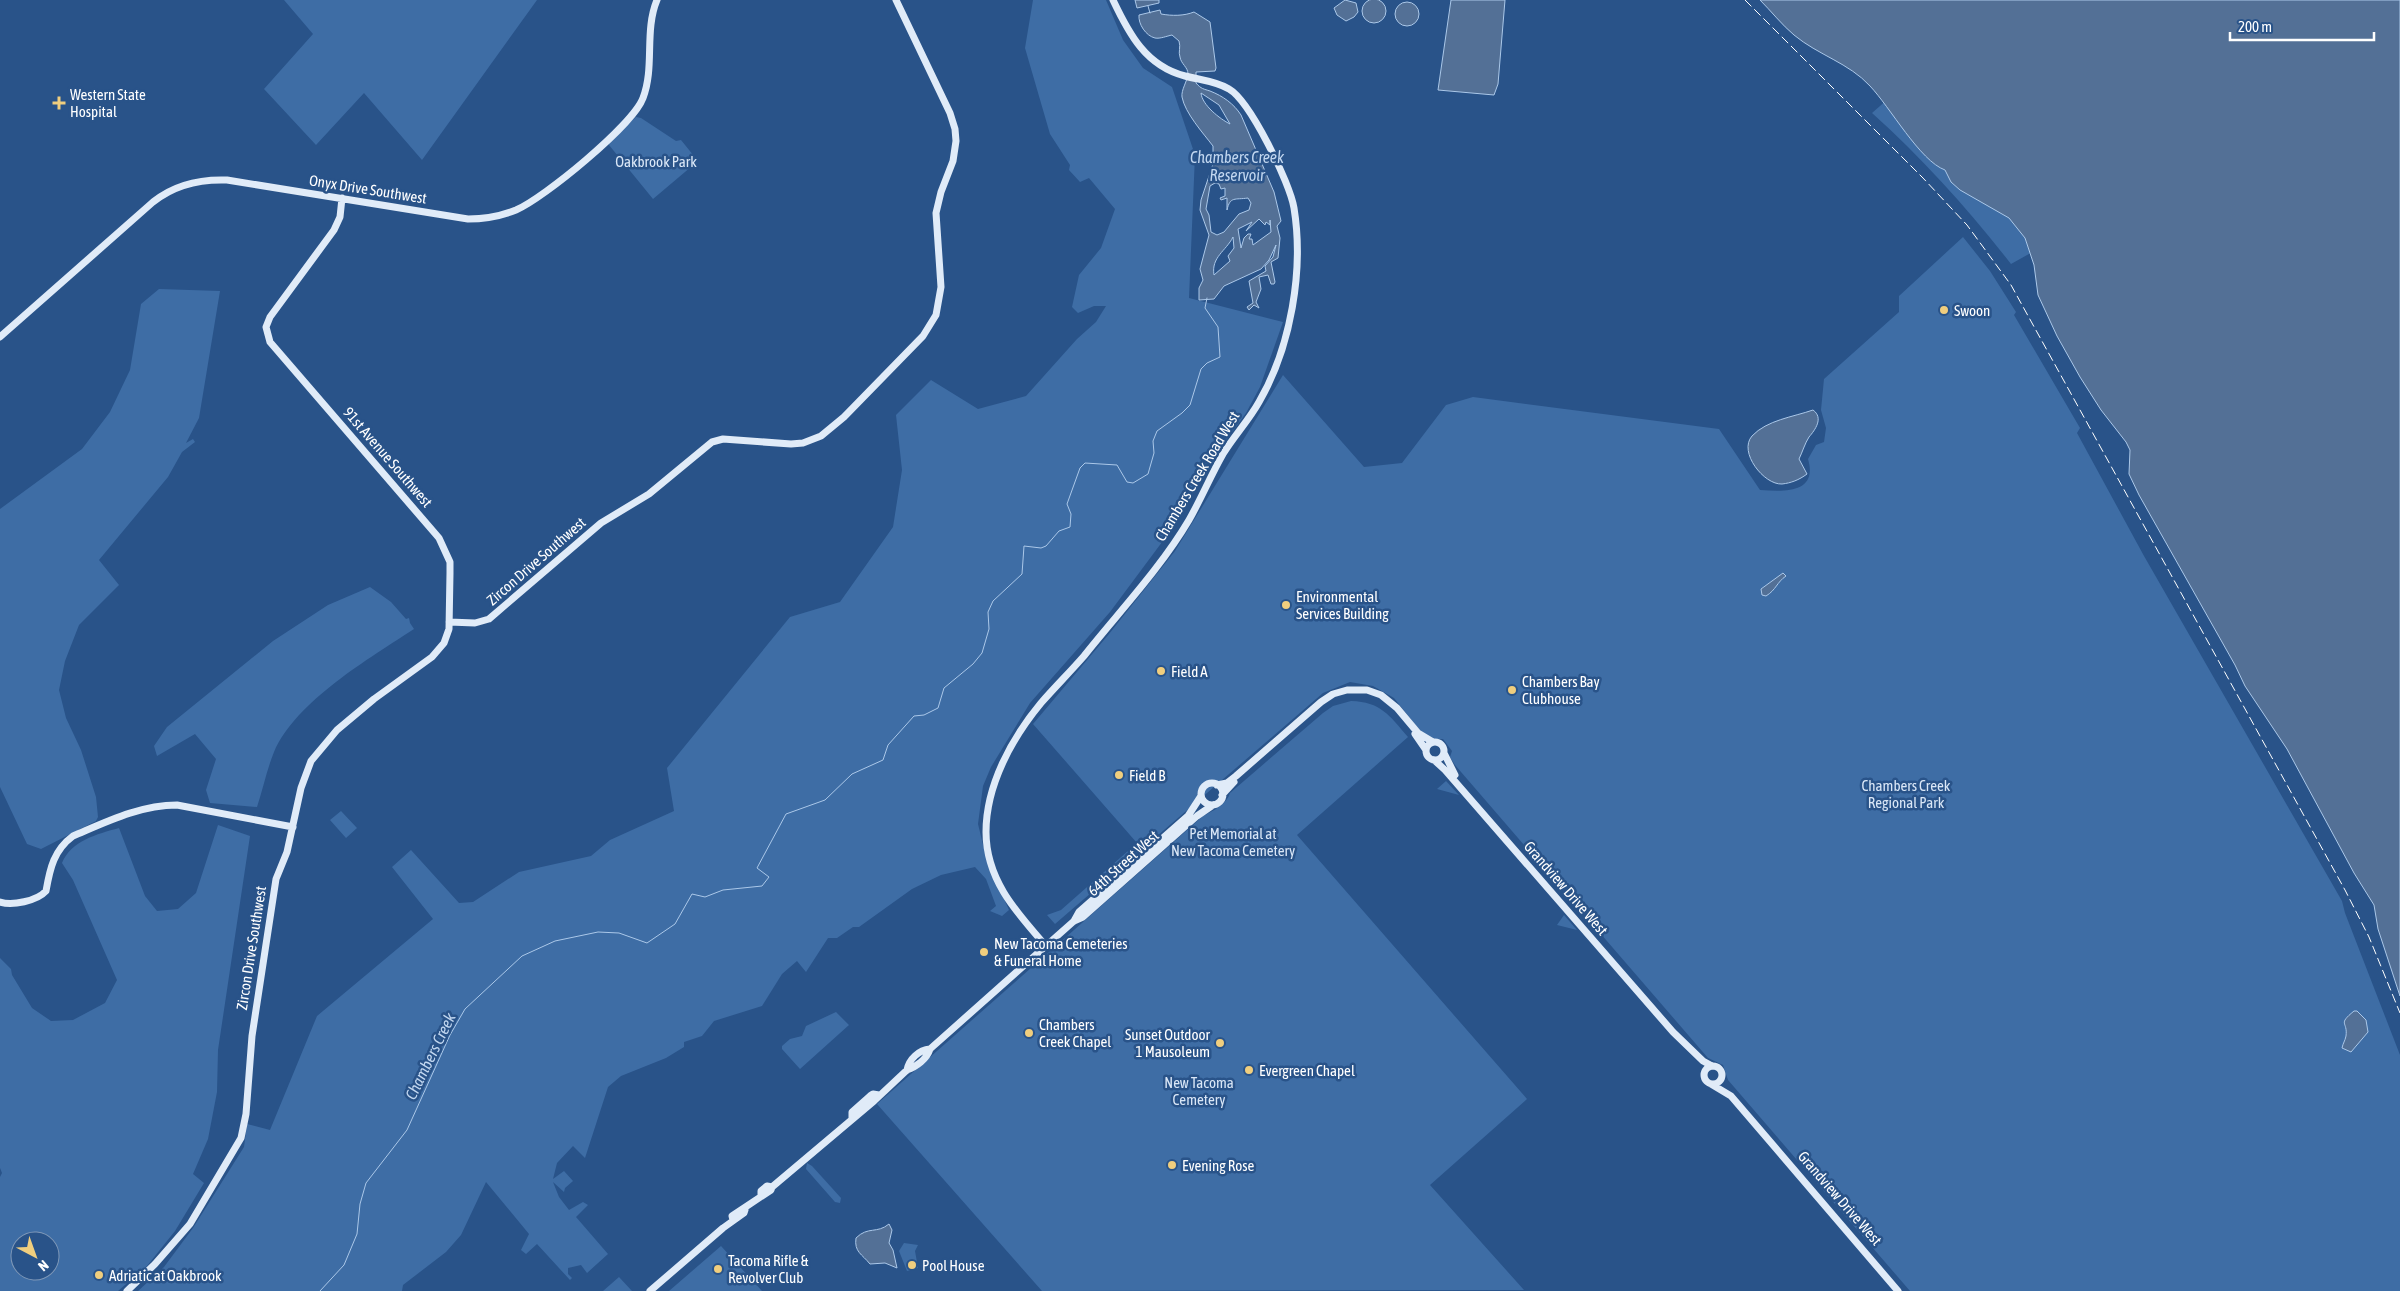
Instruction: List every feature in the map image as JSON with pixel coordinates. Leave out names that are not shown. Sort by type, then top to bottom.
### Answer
[{"type":"street","name":"Onyx Drive Southwest","points":[[0,337],[152,202],[173,189],[197,182],[227,180],[476,219],[508,213],[539,197],[611,137],[636,112],[644,96],[647,82],[651,19],[657,0]]},
{"type":"street","name":"Zircon Drive Southwest","points":[[127,1291],[155,1264],[190,1224],[241,1138],[246,1114],[252,1034],[276,879],[287,852],[300,788],[308,766],[318,751],[350,718],[432,657],[444,643],[450,622],[476,623],[489,619],[600,523],[649,494],[712,442],[723,439],[791,444],[803,443],[821,436],[844,417],[926,333],[936,314],[940,298],[936,222],[938,203],[953,161],[956,141],[950,113],[896,0]]},
{"type":"street","name":"Chambers Creek Road West","points":[[1046,946],[1007,900],[989,860],[986,834],[987,818],[995,784],[1012,744],[1030,716],[1082,658],[1148,576],[1190,519],[1207,482],[1227,448],[1260,401],[1276,364],[1294,305],[1297,270],[1294,205],[1286,181],[1242,99],[1225,86],[1164,68],[1144,52],[1130,32],[1113,0]]},
{"type":"street","name":"91st Avenue Southwest","points":[[342,198],[340,217],[334,230],[270,317],[266,327],[270,342],[439,538],[450,562],[450,622]]},
{"type":"street","points":[[1217,785],[1227,783],[1327,697],[1340,691],[1367,690],[1381,695],[1397,708],[1418,733],[1442,745],[1444,753],[1440,759],[1434,760],[1428,756],[1426,750],[1387,703],[1373,696],[1354,691],[1335,697],[1319,708],[1230,786],[1222,795],[1220,801],[1213,805],[1205,802],[1201,796],[1205,786],[1212,783],[1222,790],[1222,795]]},
{"type":"street","points":[[1426,750],[1433,742]]},
{"type":"street","name":"Grandview Drive West","points":[[1444,753],[1454,774],[1676,1029],[1678,1035]]},
{"type":"street","name":"Grandview Drive West","points":[[1434,760],[1446,770],[1692,1051],[1712,1066]]},
{"type":"street","name":"64th Street West","points":[[1046,946],[1074,921],[1080,912],[1188,816],[1201,796]]},
{"type":"street","points":[[2,903],[28,900],[43,895],[46,891],[54,858],[65,842],[73,836],[138,810],[160,805],[177,805],[292,827]]},
{"type":"street","name":"64th Street West","points":[[1074,921],[1083,917],[1196,816],[1213,805]]},
{"type":"street","points":[[650,1291],[732,1220],[736,1220],[744,1213],[744,1210],[761,1196],[764,1196],[772,1186],[874,1101],[878,1095],[907,1070],[913,1068],[928,1055],[930,1049],[1046,946]]},
{"type":"street","name":"Grandview Drive West","points":[[1692,1051],[1704,1073]]},
{"type":"street","points":[[1712,1066],[1719,1068],[1722,1077],[1719,1082],[1711,1084],[1704,1079],[1704,1073],[1712,1066]]},
{"type":"street","name":"Grandview Drive West","points":[[1722,1077],[1731,1096],[1898,1291]]},
{"type":"street","name":"Grandview Drive West","points":[[1711,1084],[1731,1096]]},
{"type":"street","name":"Grandview Drive West","points":[[1756,1125],[1760,1127],[1902,1291]]},
{"type":"green space","points":[[284,0],[537,0],[422,160],[364,93],[316,145],[264,89],[313,34]]},
{"type":"green space","points":[[1033,0],[1106,0],[1123,40],[1143,68],[1172,87],[1195,155],[1189,298],[1283,322],[1260,387],[1246,413],[1217,453],[1171,530],[1110,612],[1030,703],[991,767],[983,786],[978,824],[987,861],[1009,910],[1002,916],[990,911],[996,906],[986,879],[975,867],[941,875],[912,889],[859,927],[853,927],[837,938],[828,938],[806,972],[797,961],[782,974],[762,1006],[714,1021],[702,1036],[684,1042],[684,1047],[666,1058],[621,1076],[608,1087],[585,1158],[573,1146],[557,1163],[553,1179],[564,1171],[573,1181],[565,1188],[564,1192],[553,1182],[559,1197],[569,1210],[583,1202],[588,1205],[576,1217],[608,1254],[587,1273],[581,1265],[568,1268],[568,1274],[572,1278],[570,1280],[537,1244],[526,1254],[521,1250],[529,1234],[486,1182],[461,1235],[446,1252],[403,1285],[402,1291],[138,1291],[164,1267],[193,1228],[244,1147],[247,1124],[270,1130],[317,1016],[433,919],[392,867],[411,850],[459,903],[473,902],[519,872],[591,856],[610,840],[674,811],[667,768],[790,617],[840,602],[893,527],[902,470],[896,415],[931,380],[978,409],[1026,396],[1077,339],[1096,322],[1106,306],[1094,306],[1078,313],[1072,307],[1079,275],[1101,248],[1115,209],[1089,178],[1080,182],[1069,170],[1070,165],[1050,134],[1025,48]]},
{"type":"green space","points":[[1904,85],[2054,240],[2011,264],[1945,186],[1872,113]]},
{"type":"green space","name":"Oakbrook Park","points":[[636,117],[641,118],[676,141],[681,140],[698,161],[653,199],[609,145],[610,140]]},
{"type":"green space","name":"Chambers Creek Regional Park","points":[[1963,237],[1990,271],[2016,312],[2014,315],[2080,428],[2077,433],[2144,556],[2342,901],[2400,1055],[2400,1291],[1910,1291],[1728,1080],[1723,1065],[1708,1058],[1455,765],[1450,757],[1452,751],[1443,739],[1427,736],[1418,728],[1394,698],[1373,686],[1350,682],[1323,693],[1055,924],[1047,915],[1061,910],[1137,843],[1033,724],[1109,634],[1175,551],[1283,375],[1364,467],[1402,463],[1446,405],[1473,397],[1719,429],[1760,490],[1789,490],[1804,484],[1810,470],[1808,459],[1816,445],[1824,442],[1826,428],[1821,410],[1824,379],[1899,312],[1899,296]]},
{"type":"green space","points":[[159,289],[220,291],[199,418],[186,443],[193,439],[195,442],[182,452],[168,477],[99,560],[119,585],[79,625],[65,661],[59,690],[66,718],[81,750],[96,797],[98,817],[96,821],[41,849],[27,844],[0,787],[0,509],[82,449],[110,412],[130,370],[141,304]]},
{"type":"green space","points":[[370,587],[391,602],[406,619],[409,618],[414,629],[356,667],[316,698],[299,715],[285,733],[274,752],[257,807],[210,803],[206,790],[216,759],[195,734],[157,756],[154,746],[167,727],[273,641],[328,605]]},
{"type":"green space","name":"New Tacoma Cemetery","points":[[1351,701],[1370,704],[1384,711],[1408,737],[1297,835],[1527,1099],[1430,1185],[1524,1290],[1042,1291],[877,1104],[1203,816],[1223,804],[1230,793],[1323,713],[1333,706]]},
{"type":"green space","points":[[1446,781],[1459,795],[1437,789]]},
{"type":"green space","points":[[341,811],[357,828],[346,838],[330,820]]},
{"type":"green space","points":[[218,825],[250,836],[218,1050],[217,1092],[208,1139],[193,1174],[204,1183],[175,1231],[147,1266],[118,1291],[0,1291],[0,1177],[2,1173],[0,1168],[0,958],[11,969],[12,975],[32,1008],[51,1021],[73,1020],[105,1003],[117,980],[73,880],[62,863],[72,849],[86,839],[119,828],[145,896],[157,911],[178,909],[196,893]]},
{"type":"green space","points":[[1564,915],[1577,930],[1557,925]]},
{"type":"green space","points":[[836,1012],[849,1025],[800,1069],[782,1049],[782,1046],[790,1039],[802,1036],[806,1026]]},
{"type":"green space","points":[[807,1163],[841,1198],[840,1203],[835,1202],[806,1169]]},
{"type":"green space","points":[[904,1243],[918,1245],[915,1251],[918,1268],[907,1271],[899,1251]]},
{"type":"green space","name":"Tacoma Rifle & Revolver Club","points":[[721,1246],[762,1291],[669,1291]]},
{"type":"green space","points":[[619,1277],[632,1291],[603,1291]]},
{"type":"water","points":[[1374,-1],[1382,3],[1386,11],[1382,19],[1374,23],[1366,19],[1362,11],[1366,3]]},
{"type":"water","points":[[1135,0],[1159,0],[1159,3],[1137,8]]},
{"type":"water","points":[[1345,0],[1356,3],[1358,12],[1354,17],[1346,21],[1337,15],[1334,8]]},
{"type":"water","points":[[1451,0],[1505,0],[1498,84],[1494,95],[1438,90]]},
{"type":"water","points":[[1760,0],[2400,0],[2400,996],[2378,929],[2374,905],[2354,873],[2287,749],[2245,686],[2139,495],[2129,474],[2130,450],[2126,442],[2101,410],[2080,377],[2057,336],[2038,295],[2034,265],[2025,238],[2009,218],[1960,190],[1951,182],[1945,170],[1935,165],[1916,145],[1878,95],[1862,78],[1803,42]]},
{"type":"water","points":[[1407,2],[1415,6],[1419,14],[1415,22],[1407,26],[1399,22],[1395,14],[1399,6]]},
{"type":"water","name":"Chambers Creek Reservoir","points":[[1160,10],[1161,14],[1169,15],[1182,15],[1194,12],[1210,22],[1216,68],[1215,71],[1196,72],[1196,83],[1201,88],[1215,93],[1228,101],[1241,115],[1274,192],[1281,221],[1277,226],[1280,238],[1278,258],[1271,262],[1275,282],[1271,284],[1268,275],[1259,277],[1261,289],[1256,302],[1259,308],[1254,305],[1249,310],[1247,307],[1253,303],[1249,281],[1266,271],[1265,266],[1273,257],[1276,245],[1269,260],[1261,269],[1224,286],[1214,299],[1199,300],[1199,288],[1203,280],[1200,269],[1209,235],[1200,210],[1201,200],[1213,164],[1213,146],[1195,123],[1182,97],[1188,74],[1179,53],[1179,41],[1172,35],[1161,38],[1152,37],[1141,26],[1139,15]],"holes":[[[1201,93],[1219,105],[1230,124],[1212,111],[1202,98]],[[1215,183],[1219,184],[1221,189],[1225,188],[1225,196],[1220,198],[1221,200],[1227,198],[1227,210],[1230,202],[1234,200],[1248,198],[1251,203],[1249,210],[1239,214],[1224,232],[1217,235],[1211,232],[1209,215],[1206,209],[1210,186]],[[1259,219],[1265,225],[1266,222],[1270,225],[1270,220],[1271,232],[1253,245],[1252,239],[1249,239],[1251,234],[1248,234],[1244,238],[1241,248],[1238,229],[1252,222],[1246,231]],[[1233,237],[1234,248],[1228,256],[1230,261],[1214,275],[1215,263]]]},
{"type":"water","points":[[1813,410],[1818,417],[1817,424],[1799,459],[1807,474],[1795,481],[1782,484],[1768,479],[1755,466],[1748,450],[1752,436],[1765,426]]},
{"type":"water","points":[[1783,573],[1786,576],[1772,591],[1766,596],[1762,595],[1761,589]]},
{"type":"water","points":[[2354,1011],[2357,1011],[2366,1020],[2368,1032],[2351,1052],[2342,1048],[2346,1036],[2344,1023]]},
{"type":"water","points":[[889,1224],[892,1230],[889,1243],[893,1250],[897,1268],[885,1263],[870,1264],[856,1247],[856,1238],[860,1234],[880,1229]]},
{"type":"waterway","name":"Chambers Creek","points":[[1148,6],[1150,13]]},
{"type":"waterway","name":"Chambers Creek","points":[[320,1291],[344,1265],[357,1234],[360,1204],[366,1183],[407,1130],[450,1035],[465,1009],[522,956],[555,941],[598,932],[619,933],[647,943],[675,924],[692,894],[705,897],[723,890],[762,886],[769,877],[757,868],[786,814],[825,800],[852,774],[883,760],[888,745],[914,716],[924,715],[938,708],[944,688],[973,664],[982,653],[989,629],[988,612],[993,601],[1022,574],[1024,546],[1041,548],[1046,546],[1059,531],[1070,527],[1071,514],[1067,504],[1080,468],[1085,463],[1117,465],[1127,482],[1133,483],[1148,474],[1154,453],[1153,441],[1157,431],[1190,405],[1201,369],[1207,363],[1220,357],[1218,327],[1205,308],[1207,298]]},
{"type":"railway","points":[[1745,0],[1923,178],[1967,225],[2011,285],[2345,890],[2369,937],[2400,1013]]},
{"type":"place","name":"Western State Hospital","points":[[59,103]]},
{"type":"place","name":"Swoon","points":[[1944,310]]},
{"type":"place","name":"Environmental Services Building","points":[[1286,605]]},
{"type":"place","name":"Field A","points":[[1161,671]]},
{"type":"place","name":"Chambers Bay Clubhouse","points":[[1512,690]]},
{"type":"place","name":"Field B","points":[[1119,775]]},
{"type":"place","name":"New Tacoma Cemeteries & Funeral Home","points":[[984,952]]},
{"type":"place","name":"Chambers Creek Chapel","points":[[1029,1033]]},
{"type":"place","name":"Sunset Outdoor 1 Mausoleum","points":[[1220,1043]]},
{"type":"place","name":"Evergreen Chapel","points":[[1249,1070]]},
{"type":"place","name":"Evening Rose","points":[[1172,1165]]},
{"type":"place","name":"Pool House","points":[[912,1265]]},
{"type":"place","name":"Tacoma Rifle & Revolver Club","points":[[718,1269]]},
{"type":"place","name":"Adriatic at Oakbrook","points":[[99,1275]]},
{"type":"park label","name":"Pet Memorial at New Tacoma Cemetery","points":[[1233,842]]}]
